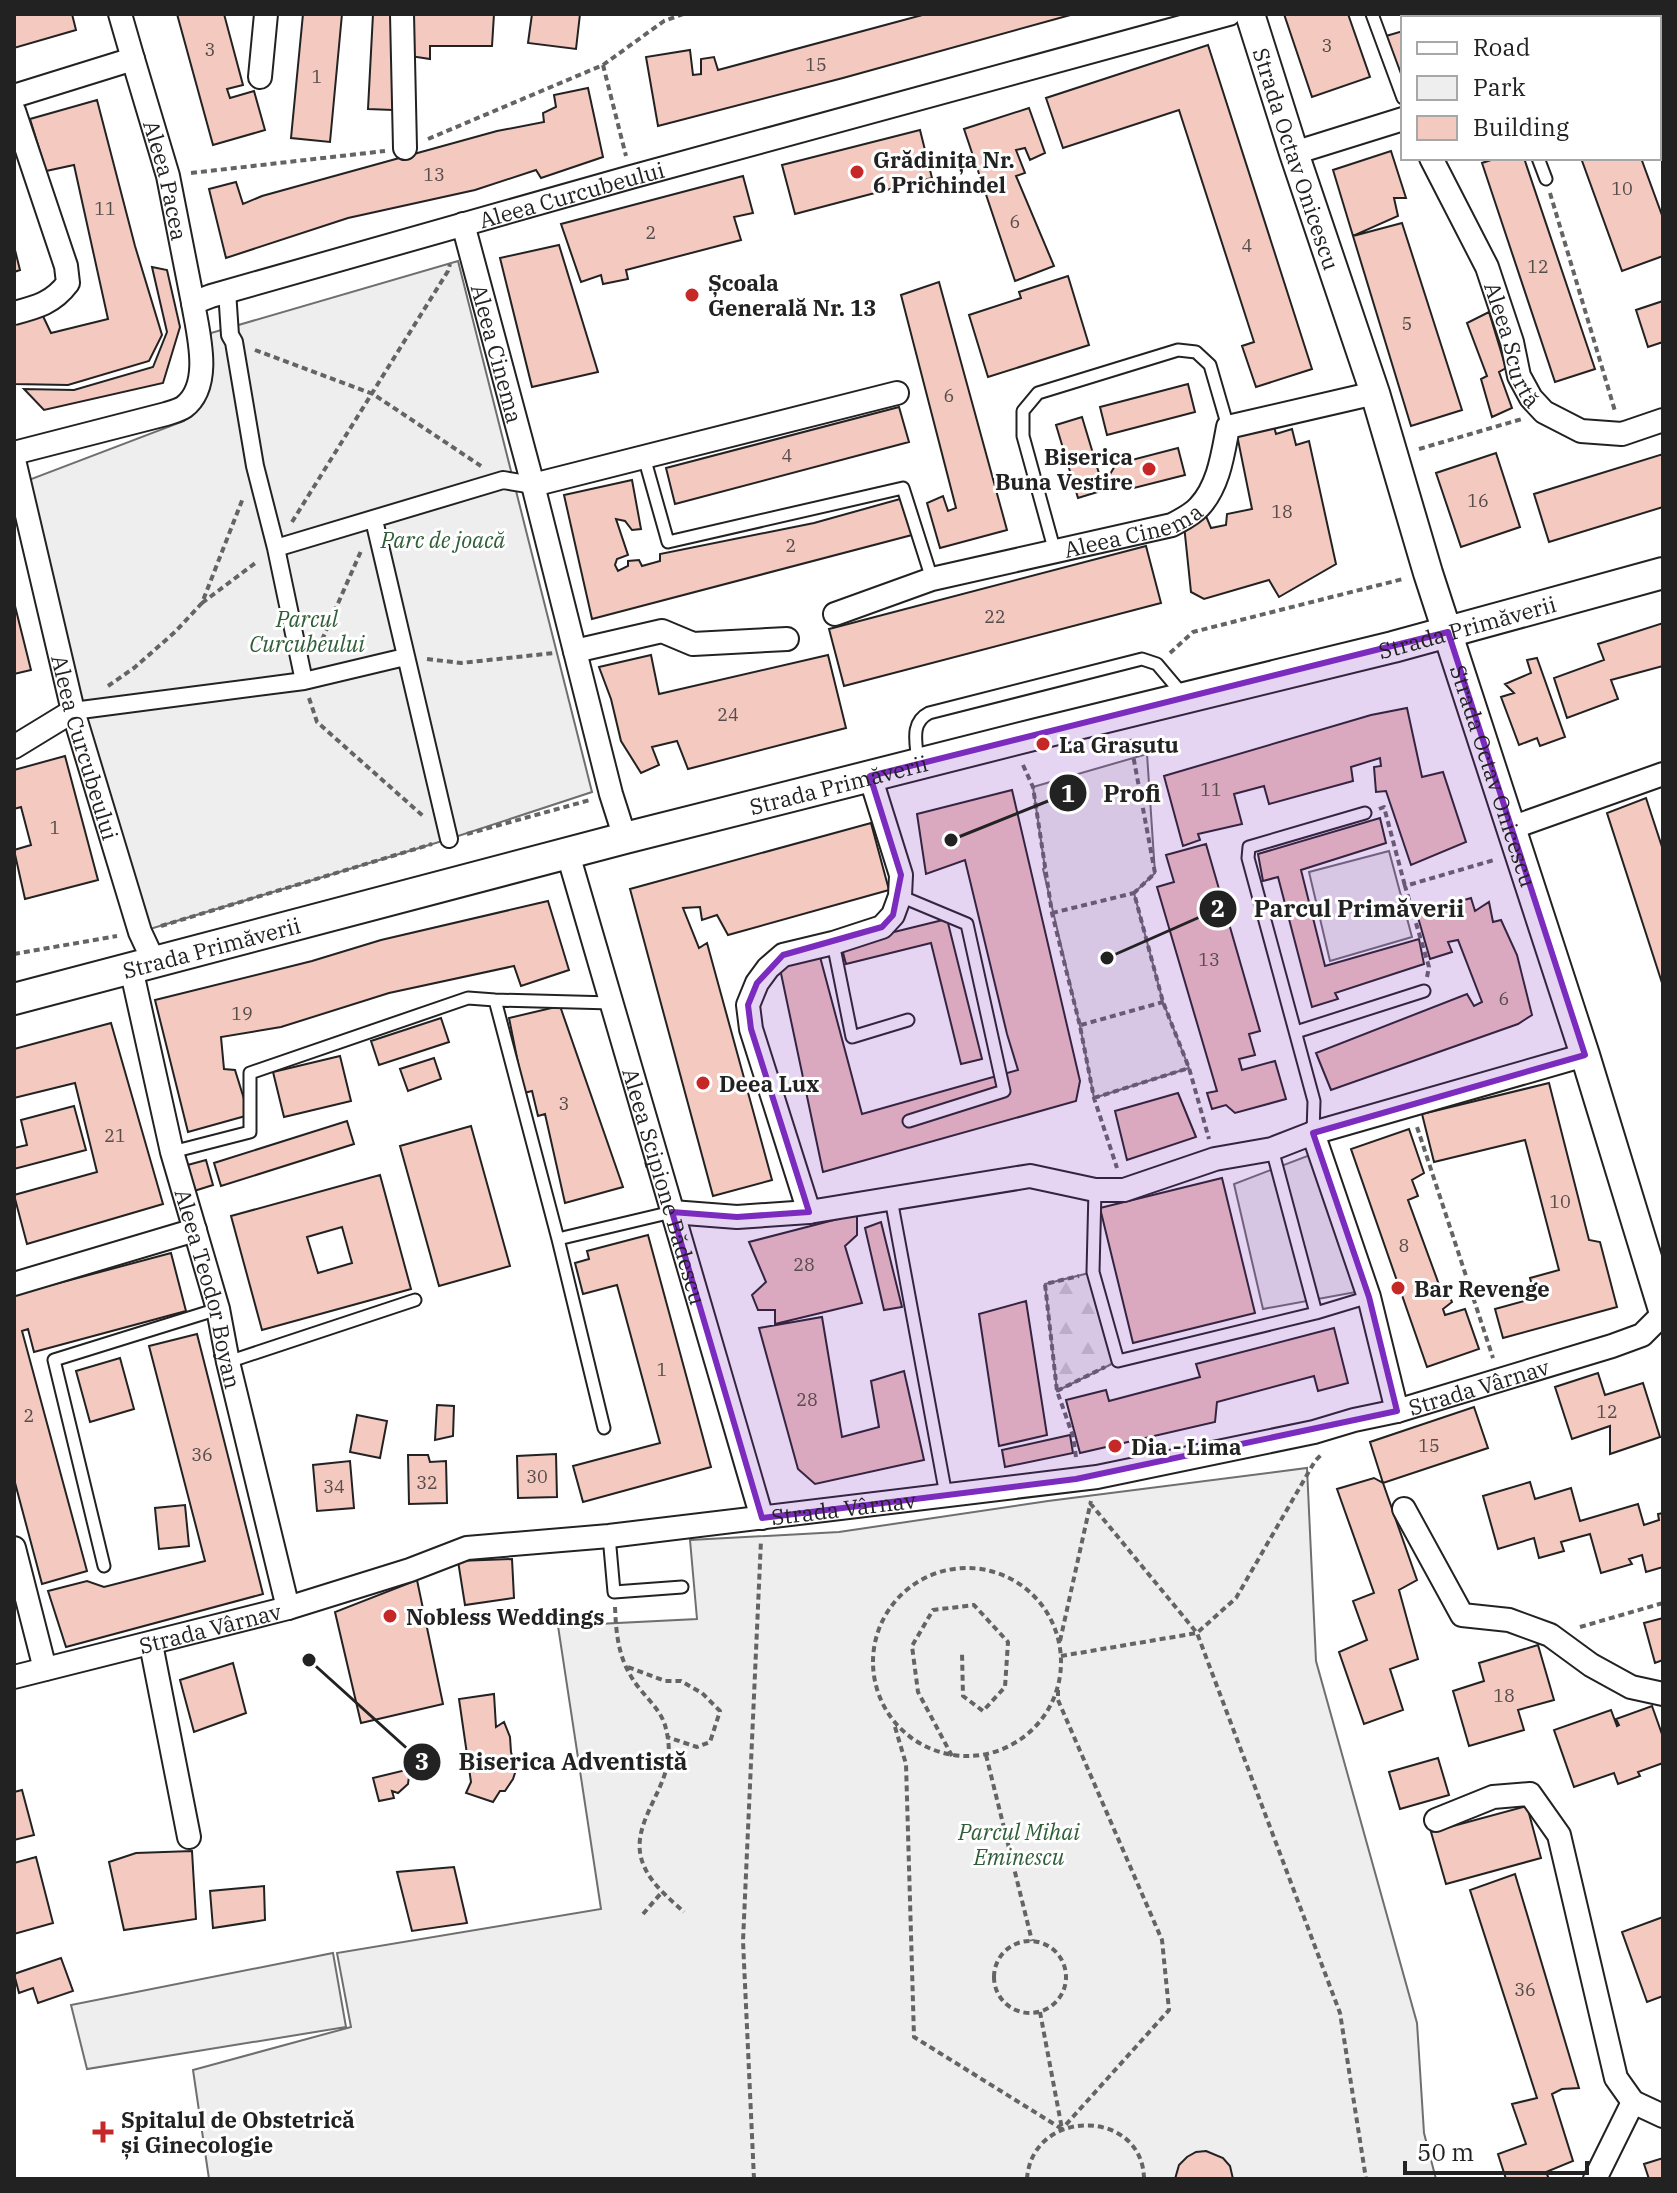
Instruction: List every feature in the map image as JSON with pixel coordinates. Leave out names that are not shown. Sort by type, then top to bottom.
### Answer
[{"type":"main road","name":"Strada Primăverii","points":[[14,999],[625,838],[1448,632],[1663,573]]},
{"type":"street","name":"Aleea Pacea","points":[[120,14],[168,176],[193,303]]},
{"type":"street","points":[[260,77],[266,14]]},
{"type":"street","points":[[402,14],[405,148]]},
{"type":"street","name":"Aleea Curcubeului","points":[[193,303],[631,177],[1229,14]]},
{"type":"street","name":"Strada Octav Onicescu","points":[[1250,14],[1375,393],[1428,573],[1585,1055],[1663,1312]]},
{"type":"street","points":[[14,96],[133,59]]},
{"type":"street","points":[[14,111],[66,266],[68,283],[58,297],[14,313]]},
{"type":"street","points":[[1294,153],[1401,120]]},
{"type":"street","name":"Aleea Scurtă","points":[[1432,160],[1487,267],[1512,342],[1519,376],[1531,398],[1544,412],[1581,431],[1622,434],[1663,420]]},
{"type":"street","name":"Aleea Cinema","points":[[463,224],[625,838]]},
{"type":"street","points":[[227,291],[230,335],[234,342],[255,466],[304,681]]},
{"type":"street","points":[[14,453],[184,407],[197,390],[202,362],[193,303]]},
{"type":"street","points":[[276,548],[503,480],[533,485],[897,393]]},
{"type":"street","points":[[1228,427],[1375,393]]},
{"type":"street","name":"Aleea Cinema","points":[[835,614],[932,579],[1172,525],[1200,506],[1219,470],[1228,427]]},
{"type":"street","name":"Aleea Curcubeului","points":[[14,460],[21,529],[140,932],[143,965]]},
{"type":"street","points":[[374,520],[449,839]]},
{"type":"street","points":[[575,651],[662,631],[693,644],[787,639]]},
{"type":"street","points":[[14,747],[73,711],[304,681],[405,657]]},
{"type":"street","points":[[1515,840],[1663,774]]},
{"type":"street","points":[[809,1212],[751,1029],[748,1005],[757,983],[783,955],[882,927],[893,915],[900,896],[901,875],[870,776]]},
{"type":"street","name":"Aleea Scipione Bădescu","points":[[568,854],[762,1518]]},
{"type":"street","name":"Aleea Teodor Boyan","points":[[143,965],[172,1152],[218,1309],[288,1608]]},
{"type":"street","points":[[672,1212],[737,1217],[809,1212],[1030,1176],[1095,1190],[1124,1190],[1215,1159],[1272,1149],[1313,1133],[1585,1055]]},
{"type":"street","points":[[1313,1133],[1369,1297],[1397,1411]]},
{"type":"street","points":[[14,1284],[195,1230]]},
{"type":"street","name":"Strada Vârnav","points":[[14,1677],[288,1608],[410,1570],[467,1548],[609,1536],[1086,1478],[1271,1442],[1397,1411],[1642,1335],[1663,1312]]},
{"type":"street","points":[[1404,1509],[1462,1615],[1509,1620],[1550,1635],[1591,1665],[1631,1687],[1663,1694]]},
{"type":"street","points":[[14,1548],[45,1669]]},
{"type":"street","points":[[151,1644],[189,1837]]},
{"type":"street","points":[[1436,1820],[1493,1797],[1530,1794],[1559,1835],[1616,2078],[1633,2102],[1663,2116]]},
{"type":"street","points":[[1595,2179],[1633,2102]]},
{"type":"lane","points":[[1372,14],[1401,93]]},
{"type":"lane","points":[[1539,160],[1546,179]]},
{"type":"lane","points":[[1055,552],[1023,436],[1023,411],[1038,393],[1178,350],[1196,352],[1210,365],[1228,427]]},
{"type":"lane","points":[[644,456],[668,542],[903,488],[932,579]]},
{"type":"lane","points":[[918,764],[915,728],[920,717],[1142,659],[1157,664],[1186,698]]},
{"type":"lane","points":[[1313,1133],[1314,1101],[1248,858],[1249,847],[1365,813]]},
{"type":"lane","points":[[900,896],[967,924],[1004,1091],[909,1121]]},
{"type":"lane","points":[[833,943],[852,1037],[908,1020]]},
{"type":"lane","points":[[1296,1032],[1424,991]]},
{"type":"lane","points":[[172,1152],[250,1132],[250,1073],[468,998],[612,1003]]},
{"type":"lane","points":[[495,1000],[604,1428]]},
{"type":"lane","points":[[1272,1149],[1316,1313]]},
{"type":"lane","points":[[1095,1190],[1093,1272],[1118,1361],[1316,1313],[1369,1297]]},
{"type":"lane","points":[[891,1199],[946,1495]]},
{"type":"lane","points":[[558,1239],[672,1212]]},
{"type":"lane","points":[[228,1362],[415,1300]]},
{"type":"lane","points":[[104,1566],[54,1360],[218,1309]]},
{"type":"lane","points":[[609,1536],[614,1592],[682,1587]]},
{"type":"path","points":[[168,176],[405,148],[603,65],[664,21],[683,14]]},
{"type":"path","points":[[603,65],[631,177]]},
{"type":"path","points":[[1546,179],[1622,434]]},
{"type":"path","points":[[73,711],[134,668],[202,603],[276,548],[448,271],[463,224]]},
{"type":"path","points":[[234,342],[373,394],[503,480]]},
{"type":"path","points":[[1393,456],[1544,412]]},
{"type":"path","points":[[202,603],[255,466]]},
{"type":"path","points":[[374,520],[304,681],[317,722],[449,839]]},
{"type":"path","points":[[1157,664],[1193,632],[1428,573]]},
{"type":"path","points":[[405,657],[461,663],[575,651]]},
{"type":"path","points":[[1052,913],[1134,893],[1155,873],[1125,713]]},
{"type":"path","points":[[1012,740],[1033,787],[1052,913],[1094,1098],[1124,1190]]},
{"type":"path","points":[[14,954],[140,932],[611,794]]},
{"type":"path","points":[[1365,813],[1384,807],[1429,967],[1424,991]]},
{"type":"path","points":[[1405,886],[1515,840]]},
{"type":"path","points":[[1134,893],[1163,1002],[1189,1068],[1215,1159]]},
{"type":"path","points":[[1080,1026],[1163,1002]]},
{"type":"path","points":[[1094,1098],[1189,1068]]},
{"type":"path","points":[[1410,1105],[1500,1380]]},
{"type":"path","points":[[1059,1644],[1090,1503],[1086,1478],[1057,1391],[1045,1284],[1093,1272]]},
{"type":"path","points":[[1057,1391],[1118,1361]]},
{"type":"path","points":[[1061,1656],[1197,1633],[1236,1598],[1315,1461],[1325,1451]]},
{"type":"path","points":[[1090,1503],[1197,1633],[1340,2013],[1366,2179]]},
{"type":"path","points":[[754,2179],[743,1941],[762,1518]]},
{"type":"path","points":[[1027,2179],[1035,2153],[1047,2139],[1062,2129],[1169,2010],[1162,1940],[1058,1700],[1061,1656],[1049,1614],[1028,1590],[1002,1574],[971,1567],[940,1570],[912,1584],[889,1606],[876,1635],[872,1666],[878,1697],[894,1724],[906,1764],[914,2037],[1062,2129],[1079,2124],[1097,2125],[1113,2131],[1128,2141],[1138,2156],[1144,2179]]},
{"type":"path","points":[[614,1592],[617,1642],[632,1680],[644,1692],[665,1725],[667,1737],[667,1767],[641,1832],[639,1845],[643,1866],[662,1892],[684,1912]]},
{"type":"path","points":[[1550,1635],[1663,1603]]},
{"type":"path","points":[[952,1756],[918,1692],[914,1662],[912,1646],[933,1610],[974,1605],[1008,1642],[1005,1687],[983,1711],[963,1696],[962,1653]]},
{"type":"path","points":[[626,1666],[665,1681],[681,1681],[702,1693],[720,1711],[710,1742],[697,1747],[667,1737]]},
{"type":"path","points":[[894,1724],[930,1750],[952,1756],[986,1755],[1010,1746],[1031,1731],[1047,1712],[1058,1688]]},
{"type":"path","points":[[986,1755],[1032,1941]]},
{"type":"path","points":[[643,1914],[662,1892]]},
{"type":"path","points":[[1021,1942],[1044,1944],[1055,1951],[1062,1961],[1065,1985],[1060,1997],[1040,2012],[1018,2011],[1008,2006],[995,1987],[996,1964],[1010,1947],[1021,1942]]},
{"type":"path","points":[[1040,2012],[1062,2129]]},
{"type":"path","points":[[1144,2172],[1151,2179]]},
{"type":"highlighted area","points":[[1448,632],[1585,1055],[1313,1133],[1369,1297],[1397,1411],[1076,1479],[762,1518],[672,1212],[737,1217],[809,1212],[751,1029],[748,1005],[757,983],[783,955],[882,927],[893,915],[901,875],[870,776]]},
{"type":"green space","name":"Parcul Curcubeului","points":[[458,261],[592,792],[449,839],[140,932],[26,481],[184,421],[204,401],[211,333]]},
{"type":"green space","points":[[1147,754],[1155,873],[1134,893],[1163,1002],[1189,1068],[1094,1098],[1043,869],[1033,787]]},
{"type":"green space","points":[[1389,851],[1412,937],[1330,961],[1309,872]]},
{"type":"green space","points":[[1093,1272],[1118,1361],[1057,1391],[1045,1284]]},
{"type":"green space","name":"Parcul Mihai Eminescu","points":[[1307,1468],[1316,1661],[1417,2023],[1424,2133],[1436,2179],[209,2179],[193,2070],[351,2027],[337,1953],[601,1909],[558,1626],[697,1619],[690,1540],[839,1532]]},
{"type":"green space","points":[[333,1953],[346,2027],[87,2069],[71,2005]]},
{"type":"shaded area","points":[[1310,1155],[1356,1292],[1263,1309],[1234,1184]]},
{"type":"building","points":[[14,14],[72,14],[76,30],[14,48]]},
{"type":"building","points":[[177,14],[224,14],[243,85],[227,89],[230,98],[254,91],[265,130],[213,145]]},
{"type":"building","points":[[303,14],[342,14],[330,142],[291,138]]},
{"type":"building","points":[[373,14],[396,14],[393,110],[368,109]]},
{"type":"building","points":[[412,14],[494,14],[492,46],[430,46],[430,59],[410,56]]},
{"type":"building","points":[[532,14],[580,14],[576,49],[528,43]]},
{"type":"building","points":[[926,14],[1074,14],[658,126],[646,57],[690,50],[693,75],[701,74],[701,59],[714,57],[718,70]]},
{"type":"building","points":[[1284,14],[1348,14],[1370,77],[1312,97]]},
{"type":"building","points":[[1486,14],[1486,16],[1454,16]]},
{"type":"building","points":[[1513,14],[1556,16],[1514,16]]},
{"type":"building","points":[[1401,32],[1401,71],[1396,72],[1386,36]]},
{"type":"building","points":[[1208,45],[1312,369],[1256,387],[1242,346],[1254,342],[1179,110],[1063,148],[1046,98]]},
{"type":"building","points":[[1663,46],[1661,102],[1661,47]]},
{"type":"building","points":[[588,88],[603,157],[541,178],[536,170],[475,190],[348,218],[226,258],[209,189],[236,182],[243,204],[262,196],[497,131],[544,122],[543,113],[556,107],[554,95]]},
{"type":"building","points":[[97,100],[162,335],[149,361],[68,385],[14,384],[14,323],[42,314],[51,333],[108,319],[74,165],[46,171],[30,119]]},
{"type":"building","points":[[1029,108],[1045,153],[1030,160],[1025,148],[1016,150],[1025,173],[1016,176],[1054,266],[1015,281],[964,129]]},
{"type":"building","name":"Grădinița Nr. 6 Prichindel","points":[[920,130],[932,178],[795,214],[782,165]]},
{"type":"building","points":[[1391,151],[1406,198],[1394,198],[1398,216],[1353,236],[1333,170]]},
{"type":"building","points":[[1525,160],[1595,369],[1555,382],[1482,163]]},
{"type":"building","points":[[1582,160],[1642,160],[1663,218],[1663,256],[1622,271]]},
{"type":"building","points":[[743,176],[753,213],[734,217],[741,240],[626,270],[628,279],[603,284],[601,275],[581,282],[561,224]]},
{"type":"building","points":[[1402,223],[1462,410],[1411,426],[1353,236]]},
{"type":"building","points":[[559,245],[598,372],[532,387],[500,258]]},
{"type":"building","points":[[14,246],[20,270],[14,272]]},
{"type":"building","points":[[152,267],[167,270],[180,327],[163,383],[44,410],[24,389],[74,390],[153,367],[167,332]]},
{"type":"building","points":[[1068,276],[1089,345],[988,377],[969,315],[1021,298],[1019,292]]},
{"type":"building","points":[[939,282],[1007,530],[940,548],[927,503],[943,496],[948,511],[956,508],[901,295]]},
{"type":"building","points":[[1663,301],[1663,342],[1648,347],[1636,310]]},
{"type":"building","points":[[1489,312],[1506,368],[1499,372],[1512,408],[1492,417],[1481,379],[1487,376],[1467,323]]},
{"type":"building","points":[[1188,384],[1195,412],[1107,435],[1100,407]]},
{"type":"building","points":[[899,407],[909,442],[675,504],[666,468]]},
{"type":"building","points":[[1082,417],[1104,490],[1078,498],[1056,425]]},
{"type":"building","points":[[1273,423],[1276,434],[1292,429],[1296,445],[1309,441],[1336,564],[1279,597],[1269,580],[1204,599],[1191,592],[1184,525],[1206,516],[1211,528],[1226,525],[1227,514],[1252,509],[1237,435]]},
{"type":"building","name":"Biserica Buna Vestire","points":[[1178,448],[1185,475],[1126,490],[1116,486],[1109,476],[1116,464]]},
{"type":"building","points":[[1496,453],[1520,527],[1461,547],[1436,473]]},
{"type":"building","points":[[1663,454],[1663,507],[1549,542],[1534,494]]},
{"type":"building","points":[[632,480],[641,529],[632,530],[625,521],[616,519],[628,555],[617,559],[615,565],[618,571],[628,566],[628,561],[639,560],[642,566],[660,561],[660,554],[814,523],[900,499],[912,535],[592,619],[564,495]]},
{"type":"building","points":[[1146,546],[1161,603],[844,686],[829,629]]},
{"type":"building","points":[[14,602],[31,670],[14,674]]},
{"type":"building","points":[[1663,623],[1663,666],[1611,680],[1618,699],[1567,718],[1554,678],[1604,660],[1598,644]]},
{"type":"building","points":[[651,655],[659,694],[828,655],[846,728],[688,769],[677,741],[652,747],[659,765],[641,773],[621,741],[599,667]]},
{"type":"building","points":[[1537,658],[1565,737],[1540,746],[1537,738],[1519,745],[1501,697],[1514,693],[1505,684],[1531,673],[1527,660]]},
{"type":"building","points":[[1407,708],[1422,777],[1443,772],[1466,842],[1411,865],[1386,791],[1376,792],[1374,767],[1381,766],[1380,758],[1351,767],[1353,781],[1269,804],[1264,786],[1234,794],[1242,824],[1198,834],[1200,840],[1183,846],[1164,776],[1371,715]]},
{"type":"building","points":[[65,756],[98,880],[25,899],[14,850],[31,845],[21,807],[14,809],[14,770]]},
{"type":"building","points":[[1012,790],[1080,1081],[1076,1101],[823,1172],[779,964],[819,953],[862,1114],[1018,1070],[965,860],[926,874],[917,814]]},
{"type":"building","points":[[1646,798],[1663,850],[1663,986],[1607,813]]},
{"type":"building","points":[[1380,818],[1386,843],[1301,870],[1325,966],[1419,939],[1424,964],[1335,993],[1338,999],[1312,1007],[1278,877],[1263,881],[1258,854]]},
{"type":"building","points":[[871,823],[889,890],[728,935],[717,915],[702,920],[700,907],[683,908],[699,948],[707,943],[772,1180],[713,1196],[630,889]]},
{"type":"building","points":[[1206,844],[1260,1031],[1249,1034],[1255,1055],[1239,1059],[1242,1070],[1275,1061],[1286,1099],[1235,1113],[1226,1105],[1212,1109],[1207,1093],[1217,1091],[1157,887],[1174,882],[1166,855]]},
{"type":"building","points":[[1471,898],[1475,911],[1489,902],[1493,922],[1501,920],[1517,955],[1532,1015],[1518,1024],[1331,1090],[1316,1053],[1467,994],[1474,1006],[1482,1002],[1458,940],[1448,942],[1452,952],[1430,959],[1417,914]]},
{"type":"building","points":[[548,901],[569,970],[521,986],[514,966],[389,993],[281,1027],[221,1037],[224,1069],[235,1070],[249,1115],[188,1132],[155,1000],[312,961],[381,940]]},
{"type":"building","points":[[947,919],[982,1059],[961,1064],[931,943],[846,964],[841,945]]},
{"type":"building","points":[[560,1006],[623,1187],[565,1203],[545,1114],[538,1116],[532,1091],[524,1093],[509,1018]]},
{"type":"building","points":[[441,1018],[449,1042],[379,1065],[371,1041]]},
{"type":"building","points":[[111,1023],[163,1204],[27,1244],[14,1195],[97,1172],[75,1083],[14,1098],[14,1049]]},
{"type":"building","points":[[340,1056],[351,1101],[284,1117],[273,1072]]},
{"type":"building","points":[[434,1058],[441,1079],[408,1091],[400,1069]]},
{"type":"building","points":[[1549,1083],[1589,1240],[1600,1242],[1617,1307],[1503,1338],[1495,1309],[1535,1298],[1530,1278],[1559,1270],[1525,1140],[1434,1162],[1422,1114]]},
{"type":"building","points":[[1178,1093],[1196,1137],[1127,1160],[1115,1111]]},
{"type":"building","points":[[74,1106],[86,1150],[14,1169],[14,1148],[27,1145],[21,1120]]},
{"type":"building","points":[[347,1121],[354,1144],[221,1186],[214,1163]]},
{"type":"building","points":[[471,1126],[510,1266],[439,1286],[400,1146]]},
{"type":"building","points":[[1409,1129],[1424,1173],[1412,1180],[1418,1196],[1408,1200],[1441,1290],[1447,1291],[1452,1302],[1443,1309],[1445,1315],[1465,1309],[1479,1349],[1427,1367],[1351,1149]]},
{"type":"building","points":[[206,1160],[213,1185],[191,1192],[184,1166]]},
{"type":"building","points":[[380,1175],[411,1289],[262,1330],[231,1216]],"holes":[[[342,1227],[352,1263],[318,1273],[307,1237]]]},
{"type":"building","points":[[1222,1178],[1255,1313],[1133,1343],[1100,1208]]},
{"type":"building","points":[[857,1214],[857,1235],[845,1246],[862,1303],[775,1324],[775,1310],[758,1310],[752,1295],[766,1282],[749,1242]]},
{"type":"building","points":[[881,1222],[902,1307],[884,1310],[865,1228]]},
{"type":"building","points":[[648,1235],[711,1467],[583,1502],[573,1466],[660,1443],[617,1285],[583,1294],[575,1263],[589,1259],[587,1251]]},
{"type":"building","points":[[171,1253],[186,1311],[34,1352],[28,1329],[22,1331],[87,1571],[42,1584],[14,1479],[14,1295]]},
{"type":"building","points":[[1026,1301],[1047,1435],[999,1446],[979,1314]]},
{"type":"building","points":[[822,1317],[842,1437],[879,1427],[871,1381],[904,1371],[924,1460],[815,1484],[798,1469],[759,1328]]},
{"type":"building","points":[[1334,1328],[1348,1383],[1318,1391],[1314,1376],[1217,1402],[1215,1422],[1080,1453],[1066,1400],[1106,1390],[1109,1401],[1200,1377],[1196,1364]]},
{"type":"building","points":[[197,1334],[263,1594],[66,1647],[48,1591],[87,1581],[104,1587],[205,1561],[149,1346]]},
{"type":"building","points":[[120,1358],[134,1409],[90,1422],[76,1371]]},
{"type":"building","points":[[1598,1373],[1605,1395],[1643,1383],[1660,1437],[1610,1454],[1610,1426],[1572,1439],[1555,1387]]},
{"type":"building","points":[[437,1405],[454,1406],[453,1436],[435,1440]]},
{"type":"building","points":[[1474,1407],[1488,1448],[1383,1483],[1370,1442]]},
{"type":"building","points":[[357,1415],[387,1421],[380,1458],[350,1452]]},
{"type":"building","points":[[1070,1435],[1073,1453],[1005,1467],[1002,1450]]},
{"type":"building","points":[[556,1454],[557,1497],[518,1498],[517,1456]]},
{"type":"building","points":[[408,1455],[428,1455],[430,1462],[446,1461],[447,1503],[409,1504]]},
{"type":"building","points":[[350,1461],[354,1508],[317,1511],[313,1465]]},
{"type":"building","points":[[1374,1478],[1383,1483],[1417,1580],[1399,1590],[1418,1659],[1390,1669],[1403,1710],[1364,1724],[1339,1652],[1367,1640],[1353,1601],[1374,1593],[1337,1489]]},
{"type":"building","points":[[1530,1482],[1535,1499],[1571,1488],[1580,1521],[1638,1504],[1644,1525],[1659,1520],[1658,1514],[1663,1513],[1663,1567],[1646,1572],[1642,1555],[1629,1559],[1632,1564],[1601,1573],[1590,1534],[1561,1542],[1564,1551],[1539,1558],[1534,1538],[1498,1549],[1483,1496]]},
{"type":"building","points":[[185,1505],[189,1546],[159,1549],[155,1508]]},
{"type":"building","points":[[512,1559],[514,1598],[465,1605],[458,1561]]},
{"type":"building","points":[[417,1580],[443,1704],[361,1723],[335,1612]]},
{"type":"building","points":[[1663,1618],[1663,1660],[1655,1663],[1644,1623]]},
{"type":"building","points":[[1538,1645],[1554,1700],[1518,1710],[1524,1730],[1469,1746],[1453,1691],[1484,1681],[1479,1663]]},
{"type":"building","points":[[233,1663],[246,1713],[194,1732],[180,1680]]},
{"type":"building","points":[[494,1694],[496,1727],[504,1722],[516,1770],[505,1791],[500,1791],[493,1802],[466,1793],[471,1782],[459,1699]]},
{"type":"building","points":[[1652,1706],[1663,1737],[1663,1763],[1638,1772],[1640,1776],[1618,1784],[1614,1773],[1574,1787],[1554,1730],[1611,1710],[1617,1726],[1616,1719]]},
{"type":"building","points":[[1438,1758],[1449,1795],[1400,1809],[1389,1772]]},
{"type":"building","points":[[410,1769],[408,1784],[398,1793],[392,1791],[394,1798],[379,1801],[373,1778]]},
{"type":"building","points":[[22,1790],[34,1835],[14,1840],[14,1792]]},
{"type":"building","points":[[1527,1806],[1541,1858],[1446,1884],[1431,1832]]},
{"type":"building","points":[[192,1851],[196,1919],[124,1930],[109,1862],[136,1853]]},
{"type":"building","points":[[36,1857],[53,1923],[14,1934],[14,1863]]},
{"type":"building","points":[[454,1867],[467,1923],[412,1931],[397,1872]]},
{"type":"building","points":[[1515,1874],[1579,2088],[1562,2089],[1552,2094],[1573,2161],[1546,2172],[1549,2179],[1506,2179],[1498,2154],[1526,2144],[1512,2104],[1537,2098],[1470,1890]]},
{"type":"building","points":[[264,1886],[265,1920],[213,1928],[210,1891]]},
{"type":"building","points":[[1663,1917],[1663,1996],[1647,2002],[1622,1932]]},
{"type":"building","points":[[61,1958],[73,1991],[38,2003],[33,1988],[19,1993],[14,1974]]},
{"type":"building","points":[[1206,2151],[1223,2158],[1230,2166],[1233,2179],[1175,2179],[1179,2165],[1187,2157]]},
{"type":"building","points":[[1663,2158],[1663,2179],[1649,2179],[1644,2164]]},
{"type":"place","name":"Grădinița Nr. 6 Prichindel","points":[[857,172]]},
{"type":"place","name":"Școala Generală Nr. 13","points":[[692,295]]},
{"type":"place","name":"Biserica Buna Vestire","points":[[1149,469]]},
{"type":"place","name":"La Grasutu","points":[[1043,744]]},
{"type":"place","name":"Profi","points":[[951,840]]},
{"type":"place","name":"Parcul Primăverii","points":[[1107,958]]},
{"type":"place","name":"Deea Lux","points":[[703,1083]]},
{"type":"place","name":"Bar Revenge","points":[[1398,1288]]},
{"type":"place","name":"Dia - Lima","points":[[1115,1446]]},
{"type":"place","name":"Nobless Weddings","points":[[390,1616]]},
{"type":"place","name":"Biserica Adventistă","points":[[309,1660]]},
{"type":"place","name":"Spitalul de Obstetrică și Ginecologie","points":[[103,2132]]},
{"type":"park label","name":"Parc de joacă","points":[[443,539]]}]
